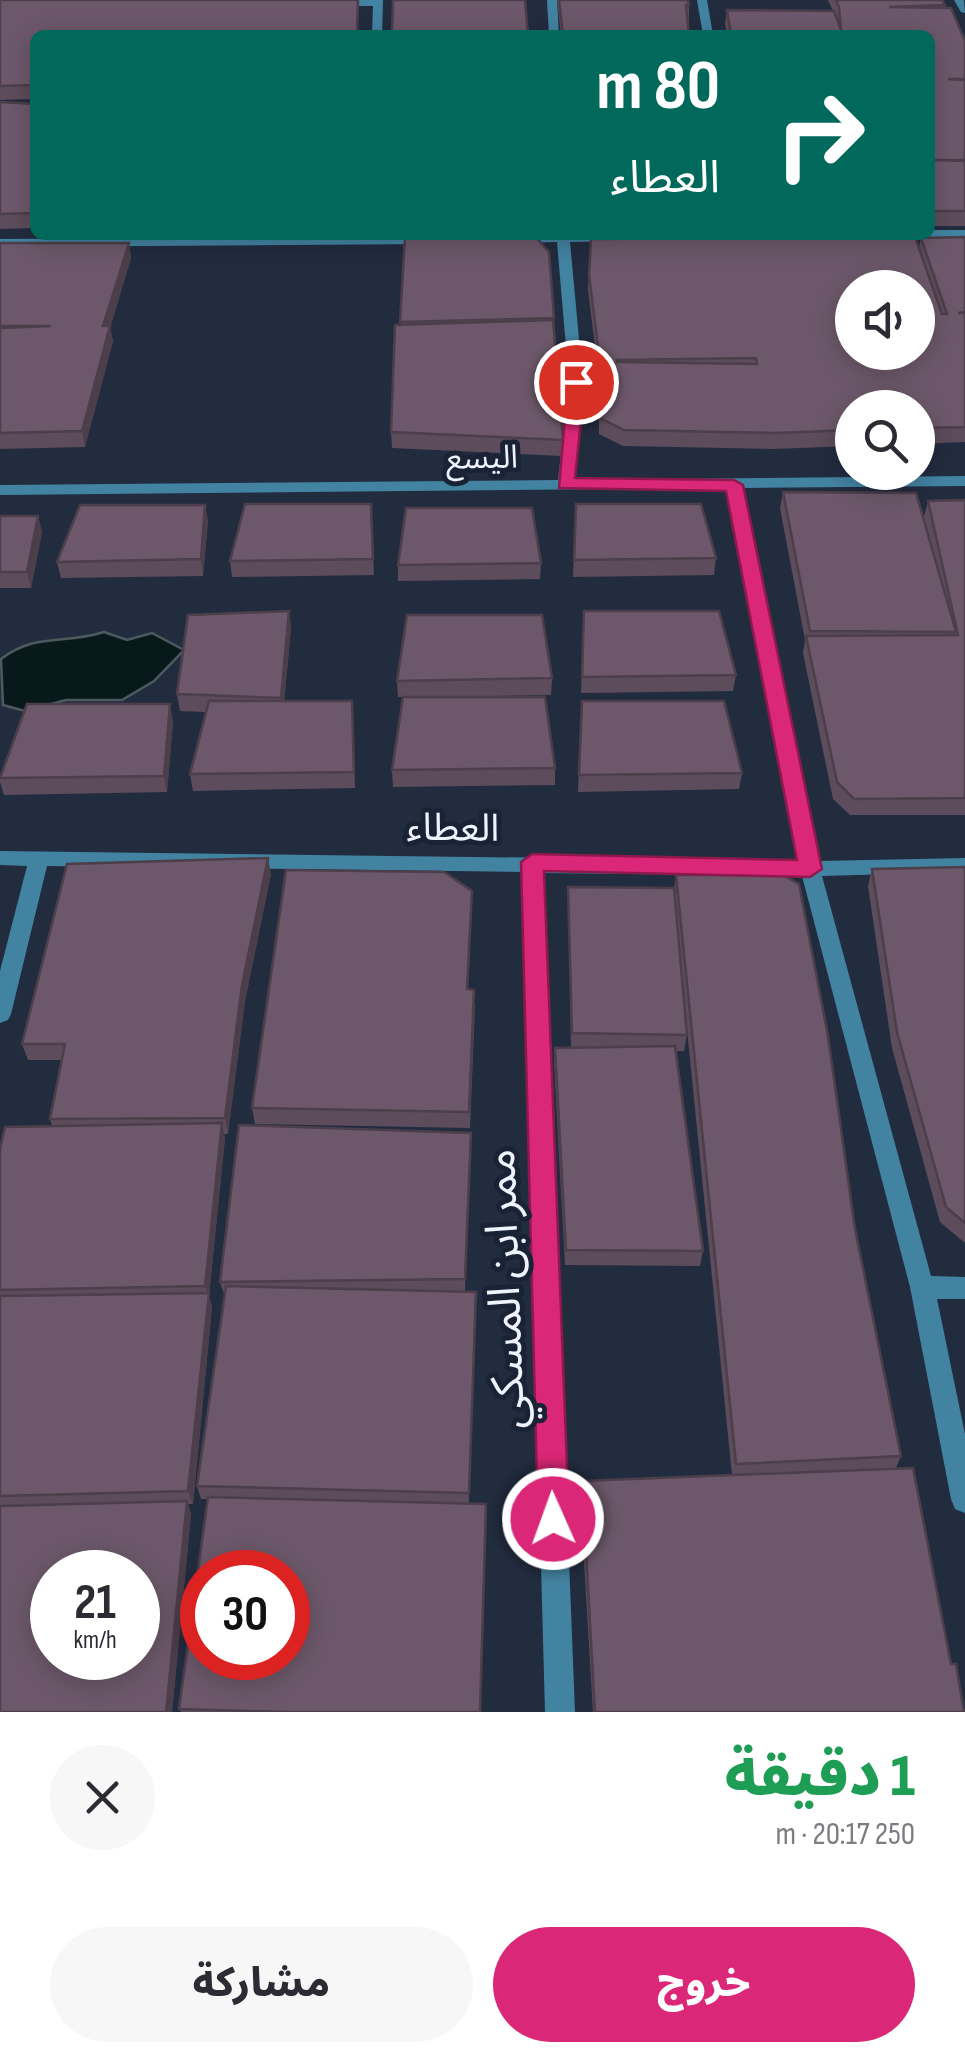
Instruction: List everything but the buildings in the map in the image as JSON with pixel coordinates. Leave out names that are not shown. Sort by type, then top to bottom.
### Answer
[{"type":"street","points":[[552,0],[554,30]]},
{"type":"street","points":[[702,0],[707,30]]},
{"type":"street","points":[[960,0],[965,10]]},
{"type":"street","points":[[318,3],[378,1],[377,30]]},
{"type":"street","points":[[935,234],[965,234]]},
{"type":"street","points":[[0,243],[446,240]]},
{"type":"street","points":[[563,240],[576,382],[565,484]]},
{"type":"street","name":"اليسع","points":[[0,490],[965,481]]},
{"type":"street","points":[[734,485],[810,869],[922,1287],[965,1498]]},
{"type":"street","points":[[0,1014],[39,857]]},
{"type":"street","name":"العطاء","points":[[0,858],[532,862],[810,869],[965,865]]},
{"type":"street","name":"ممر ابن المسكي","points":[[532,862],[560,1712]]},
{"type":"street","points":[[922,1287],[965,1288]]},
{"type":"shaded area","points":[[104,632],[127,640],[152,633],[184,650],[154,681],[122,700],[66,700],[25,711],[3,705],[1,659],[27,645]]},
{"type":"route","points":[[553,1519],[532,862],[810,869],[734,485],[565,484],[576,382]]}]
